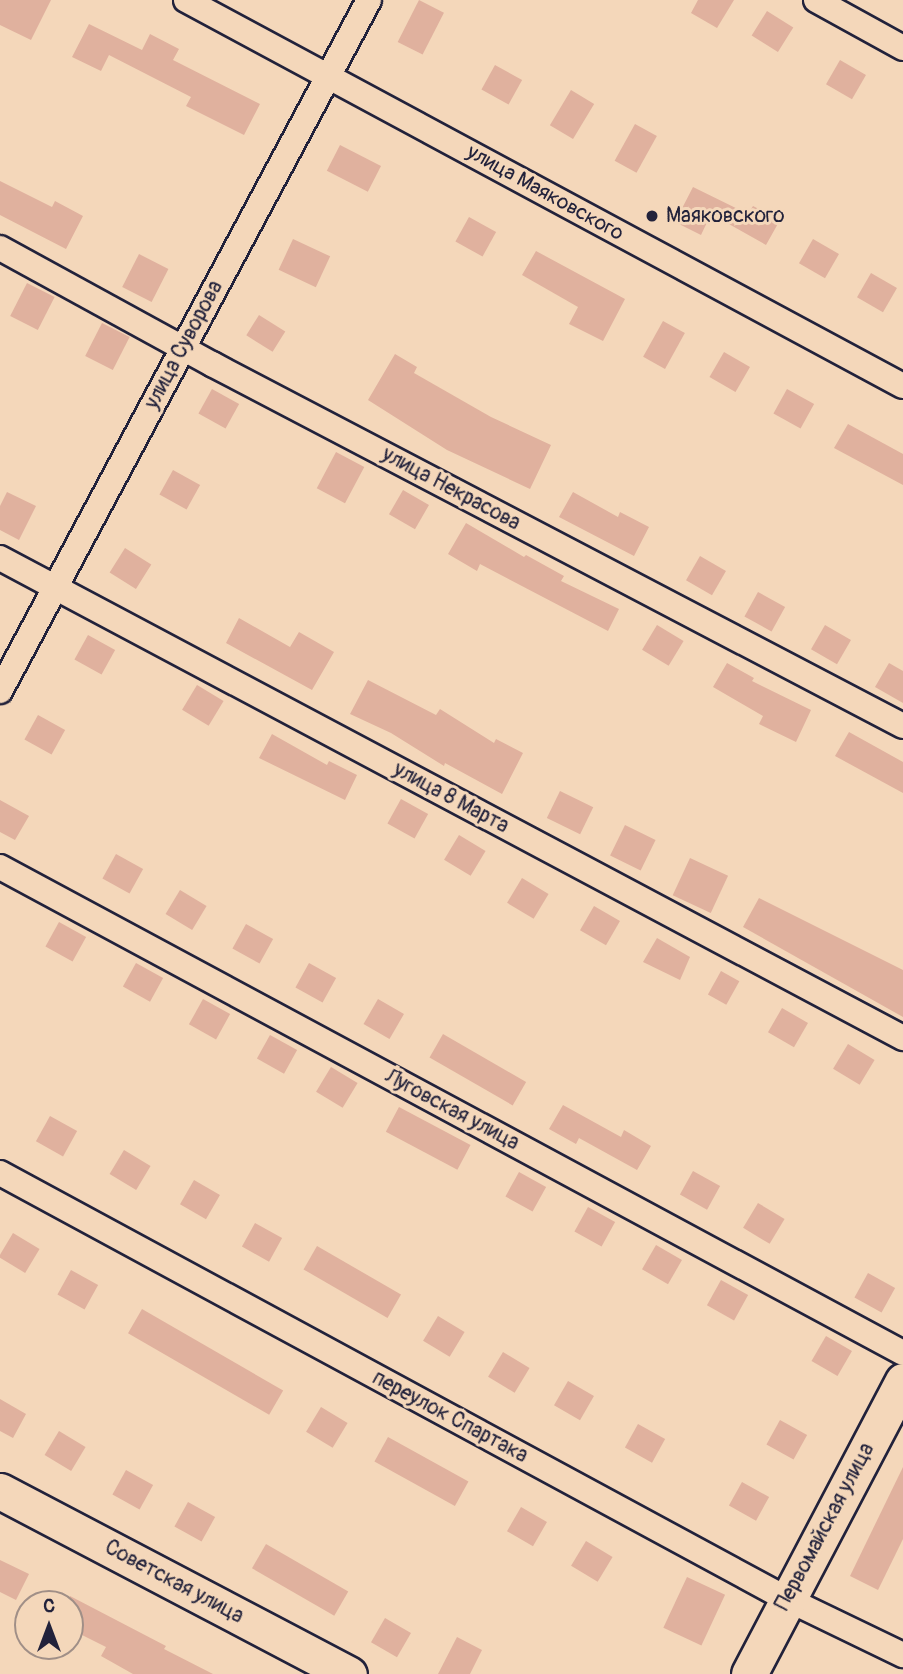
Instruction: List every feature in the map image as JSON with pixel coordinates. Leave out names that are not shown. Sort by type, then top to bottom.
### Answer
[{"type":"street","name":"улица Маяковского","points":[[186,0],[328,74],[903,386]]},
{"type":"street","name":"улица Суворова","points":[[0,691],[369,0]]},
{"type":"street","points":[[816,0],[903,48]]},
{"type":"street","name":"улица Некрасова","points":[[0,248],[182,348],[903,726]]},
{"type":"street","name":"улица 8 Марта","points":[[0,558],[903,1038]]},
{"type":"street","name":"Луговская улица","points":[[0,867],[903,1353]]},
{"type":"street","name":"переулок Спартака","points":[[0,1173],[787,1599],[903,1656]]},
{"type":"street","name":"Первомайская улица","points":[[748,1674],[903,1381]]},
{"type":"street","name":"Советская улица","points":[[0,1491],[349,1674]]},
{"type":"building","points":[[0,0],[51,0],[31,40],[0,25]]},
{"type":"building","points":[[419,0],[444,13],[423,55],[398,42]]},
{"type":"building","points":[[698,0],[734,0],[717,28],[691,13]]},
{"type":"building","points":[[767,11],[793,27],[778,52],[752,36]]},
{"type":"building","points":[[89,24],[142,50],[150,34],[179,49],[173,60],[260,104],[244,135],[186,106],[191,97],[109,55],[101,71],[72,57]]},
{"type":"building","points":[[840,60],[866,75],[852,99],[826,84]]},
{"type":"building","points":[[495,65],[522,80],[509,105],[481,89]]},
{"type":"building","points":[[571,90],[594,104],[573,139],[550,125]]},
{"type":"building","points":[[635,124],[657,136],[637,173],[615,161]]},
{"type":"building","points":[[340,145],[381,166],[368,192],[327,171]]},
{"type":"building","points":[[0,181],[52,207],[55,201],[83,216],[66,249],[0,215]]},
{"type":"building","points":[[693,187],[748,214],[753,206],[780,220],[766,245],[711,214],[701,235],[675,222]]},
{"type":"building","points":[[469,217],[496,232],[483,257],[455,241]]},
{"type":"building","points":[[293,239],[330,256],[316,287],[279,270]]},
{"type":"building","points":[[813,239],[839,254],[825,278],[799,263]]},
{"type":"building","points":[[536,251],[625,299],[603,341],[569,324],[578,307],[522,275]]},
{"type":"building","points":[[139,254],[168,269],[152,302],[122,287]]},
{"type":"building","points":[[871,273],[897,288],[883,312],[857,297]]},
{"type":"building","points":[[27,283],[55,297],[38,330],[10,316]]},
{"type":"building","points":[[259,315],[285,331],[273,352],[246,335]]},
{"type":"building","points":[[663,321],[685,333],[665,369],[643,357]]},
{"type":"building","points":[[102,323],[130,337],[113,370],[85,356]]},
{"type":"building","points":[[724,352],[750,367],[735,392],[710,377]]},
{"type":"building","points":[[395,354],[417,367],[414,373],[491,417],[551,445],[530,489],[447,450],[368,400]]},
{"type":"building","points":[[212,389],[239,404],[226,429],[198,413]]},
{"type":"building","points":[[787,389],[814,404],[801,429],[773,413]]},
{"type":"building","points":[[848,424],[903,454],[903,485],[834,448]]},
{"type":"building","points":[[336,452],[364,467],[345,503],[317,488]]},
{"type":"building","points":[[173,470],[200,485],[187,510],[159,494]]},
{"type":"building","points":[[403,490],[429,505],[415,529],[389,514]]},
{"type":"building","points":[[7,492],[36,506],[19,540],[0,530],[0,506]]},
{"type":"building","points":[[573,492],[618,517],[620,512],[649,527],[634,556],[559,517]]},
{"type":"building","points":[[466,523],[524,557],[526,555],[564,576],[561,581],[619,609],[608,631],[480,564],[477,571],[448,554]]},
{"type":"building","points":[[125,548],[151,564],[136,589],[110,573]]},
{"type":"building","points":[[700,556],[726,571],[712,595],[686,580]]},
{"type":"building","points":[[758,592],[785,607],[772,632],[744,616]]},
{"type":"building","points":[[239,618],[290,647],[299,632],[334,652],[312,690],[226,643]]},
{"type":"building","points":[[657,625],[684,641],[669,666],[642,650]]},
{"type":"building","points":[[825,625],[851,640],[837,664],[811,649]]},
{"type":"building","points":[[88,635],[115,650],[102,675],[74,659]]},
{"type":"building","points":[[727,663],[754,678],[752,681],[811,710],[796,742],[759,724],[763,716],[713,687]]},
{"type":"building","points":[[889,663],[903,671],[903,703],[875,687]]},
{"type":"building","points":[[368,680],[436,715],[440,709],[494,743],[496,739],[523,753],[502,794],[445,763],[444,766],[391,733],[350,714]]},
{"type":"building","points":[[197,685],[224,701],[209,726],[182,710]]},
{"type":"building","points":[[38,715],[65,730],[52,755],[24,739]]},
{"type":"building","points":[[849,732],[903,762],[903,793],[835,756]]},
{"type":"building","points":[[272,734],[327,765],[329,761],[357,775],[345,800],[259,758]]},
{"type":"building","points":[[560,791],[593,807],[580,834],[547,818]]},
{"type":"building","points":[[401,799],[428,814],[415,839],[387,823]]},
{"type":"building","points":[[0,800],[29,816],[15,840],[0,832]]},
{"type":"building","points":[[625,825],[656,840],[641,870],[610,856]]},
{"type":"building","points":[[459,835],[486,851],[471,876],[444,860]]},
{"type":"building","points":[[116,854],[143,869],[130,894],[102,878]]},
{"type":"building","points":[[690,858],[728,876],[711,913],[673,895]]},
{"type":"building","points":[[522,878],[549,894],[534,919],[507,903]]},
{"type":"building","points":[[180,890],[207,906],[192,930],[166,914]]},
{"type":"building","points":[[759,898],[903,970],[903,1017],[743,927]]},
{"type":"building","points":[[594,906],[620,921],[606,945],[580,930]]},
{"type":"building","points":[[59,922],[86,937],[73,962],[45,946]]},
{"type":"building","points":[[246,924],[273,939],[260,964],[232,948]]},
{"type":"building","points":[[657,938],[690,957],[680,980],[643,962]]},
{"type":"building","points":[[136,963],[163,978],[150,1002],[123,987]]},
{"type":"building","points":[[309,963],[336,978],[323,1003],[295,987]]},
{"type":"building","points":[[721,971],[739,981],[726,1005],[708,995]]},
{"type":"building","points":[[203,999],[230,1014],[216,1039],[189,1024]]},
{"type":"building","points":[[378,999],[404,1014],[389,1039],[364,1024]]},
{"type":"building","points":[[782,1008],[808,1023],[794,1047],[768,1032]]},
{"type":"building","points":[[443,1034],[526,1082],[513,1105],[430,1057]]},
{"type":"building","points":[[270,1035],[297,1050],[284,1074],[257,1059]]},
{"type":"building","points":[[848,1044],[875,1060],[860,1085],[833,1069]]},
{"type":"building","points":[[331,1067],[358,1083],[343,1108],[316,1092]]},
{"type":"building","points":[[563,1105],[621,1137],[624,1130],[651,1146],[637,1170],[579,1138],[576,1144],[549,1129]]},
{"type":"building","points":[[399,1107],[471,1145],[457,1170],[386,1132]]},
{"type":"building","points":[[50,1116],[77,1131],[63,1156],[36,1141]]},
{"type":"building","points":[[124,1150],[151,1166],[136,1190],[110,1174]]},
{"type":"building","points":[[693,1171],[720,1186],[707,1210],[680,1195]]},
{"type":"building","points":[[519,1172],[546,1187],[533,1212],[505,1196]]},
{"type":"building","points":[[194,1180],[220,1195],[206,1219],[180,1204]]},
{"type":"building","points":[[758,1203],[785,1219],[770,1244],[743,1228]]},
{"type":"building","points":[[588,1207],[615,1222],[602,1247],[574,1231]]},
{"type":"building","points":[[255,1223],[282,1238],[269,1262],[242,1247]]},
{"type":"building","points":[[13,1233],[40,1249],[25,1273],[0,1258]]},
{"type":"building","points":[[656,1245],[682,1260],[668,1284],[642,1269]]},
{"type":"building","points":[[317,1246],[401,1294],[388,1318],[304,1269]]},
{"type":"building","points":[[71,1270],[98,1285],[85,1310],[57,1294]]},
{"type":"building","points":[[868,1273],[895,1288],[882,1313],[854,1297]]},
{"type":"building","points":[[721,1280],[748,1295],[734,1320],[707,1305]]},
{"type":"building","points":[[142,1309],[283,1390],[269,1415],[128,1333]]},
{"type":"building","points":[[438,1316],[465,1332],[450,1357],[423,1341]]},
{"type":"building","points":[[826,1336],[852,1351],[837,1376],[812,1361]]},
{"type":"building","points":[[503,1352],[530,1368],[515,1393],[488,1377]]},
{"type":"building","points":[[568,1381],[594,1396],[580,1420],[554,1405]]},
{"type":"building","points":[[0,1399],[26,1414],[13,1438],[0,1431]]},
{"type":"building","points":[[321,1407],[348,1423],[333,1448],[306,1432]]},
{"type":"building","points":[[780,1420],[807,1435],[794,1460],[766,1444]]},
{"type":"building","points":[[638,1424],[665,1439],[652,1463],[625,1448]]},
{"type":"building","points":[[59,1431],[86,1447],[71,1471],[45,1455]]},
{"type":"building","points":[[388,1437],[468,1482],[455,1506],[374,1461]]},
{"type":"building","points":[[903,1467],[903,1539],[878,1590],[850,1576]]},
{"type":"building","points":[[126,1470],[153,1485],[140,1510],[112,1494]]},
{"type":"building","points":[[742,1482],[769,1497],[756,1521],[729,1506]]},
{"type":"building","points":[[188,1502],[215,1517],[202,1542],[174,1526]]},
{"type":"building","points":[[521,1507],[547,1522],[533,1546],[507,1531]]},
{"type":"building","points":[[586,1541],[613,1557],[598,1582],[571,1566]]},
{"type":"building","points":[[266,1544],[348,1592],[334,1616],[252,1568]]},
{"type":"building","points":[[0,1560],[29,1574],[21,1590],[14,1590],[14,1599],[0,1592]]},
{"type":"building","points":[[687,1577],[725,1595],[701,1646],[663,1628]]},
{"type":"building","points":[[84,1603],[213,1674],[133,1674],[101,1656],[106,1647],[84,1636]]},
{"type":"building","points":[[385,1618],[411,1633],[397,1657],[371,1642]]},
{"type":"building","points":[[457,1637],[482,1650],[470,1674],[438,1674]]},
{"type":"place","name":"Маяковского","points":[[652,216]]}]
